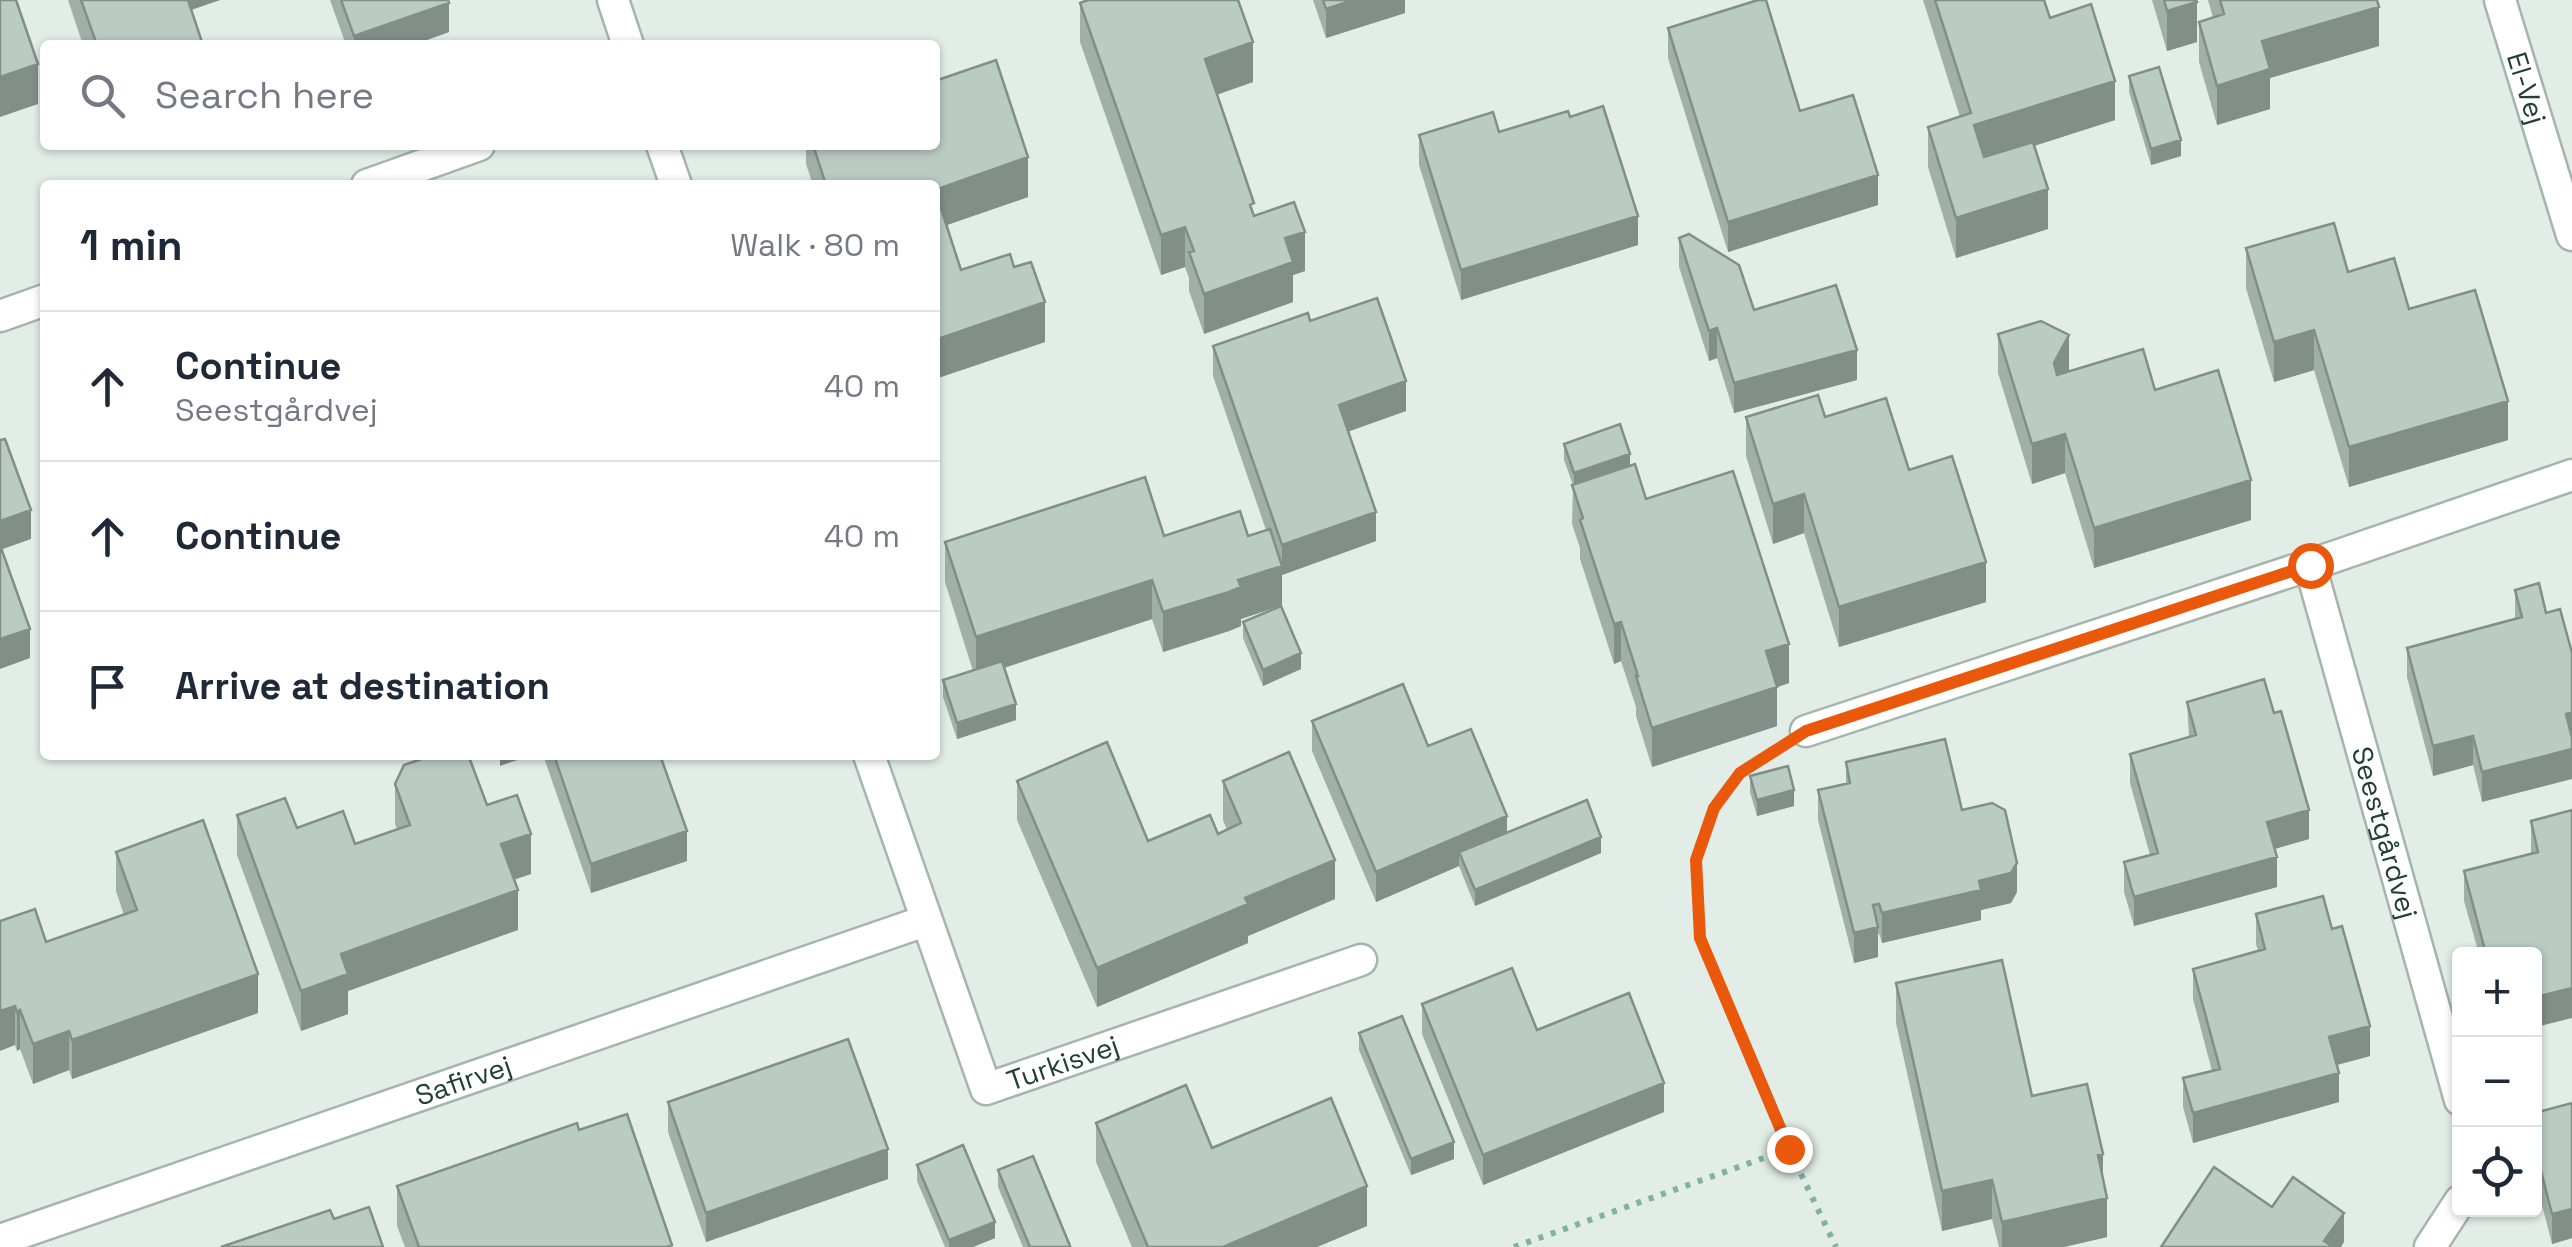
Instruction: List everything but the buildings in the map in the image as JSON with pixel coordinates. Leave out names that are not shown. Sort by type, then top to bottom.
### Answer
[{"type":"street","points":[[612,0],[626,40]]},
{"type":"street","name":"El-Vej","points":[[2500,0],[2572,235]]},
{"type":"street","points":[[381,180],[465,150]]},
{"type":"street","points":[[664,150],[674,180]]},
{"type":"street","points":[[0,316],[40,302]]},
{"type":"street","points":[[1806,731],[2572,474]]},
{"type":"street","name":"Seestgårdvej","points":[[2310,565],[2452,1071]]},
{"type":"street","name":"Turkisvej","points":[[871,760],[986,1089],[1361,960]]},
{"type":"street","name":"Safirvej","points":[[0,1240],[925,921]]},
{"type":"street","points":[[2430,1247],[2452,1213]]},
{"type":"path","points":[[1806,731],[1740,773],[1714,808],[1696,860],[1700,938],[1789,1149],[1836,1247]]},
{"type":"path","points":[[1514,1247],[1789,1149]]},
{"type":"route","points":[[1789,1149],[1700,938],[1696,860],[1714,808],[1740,773],[1806,731],[2310,565]]}]
